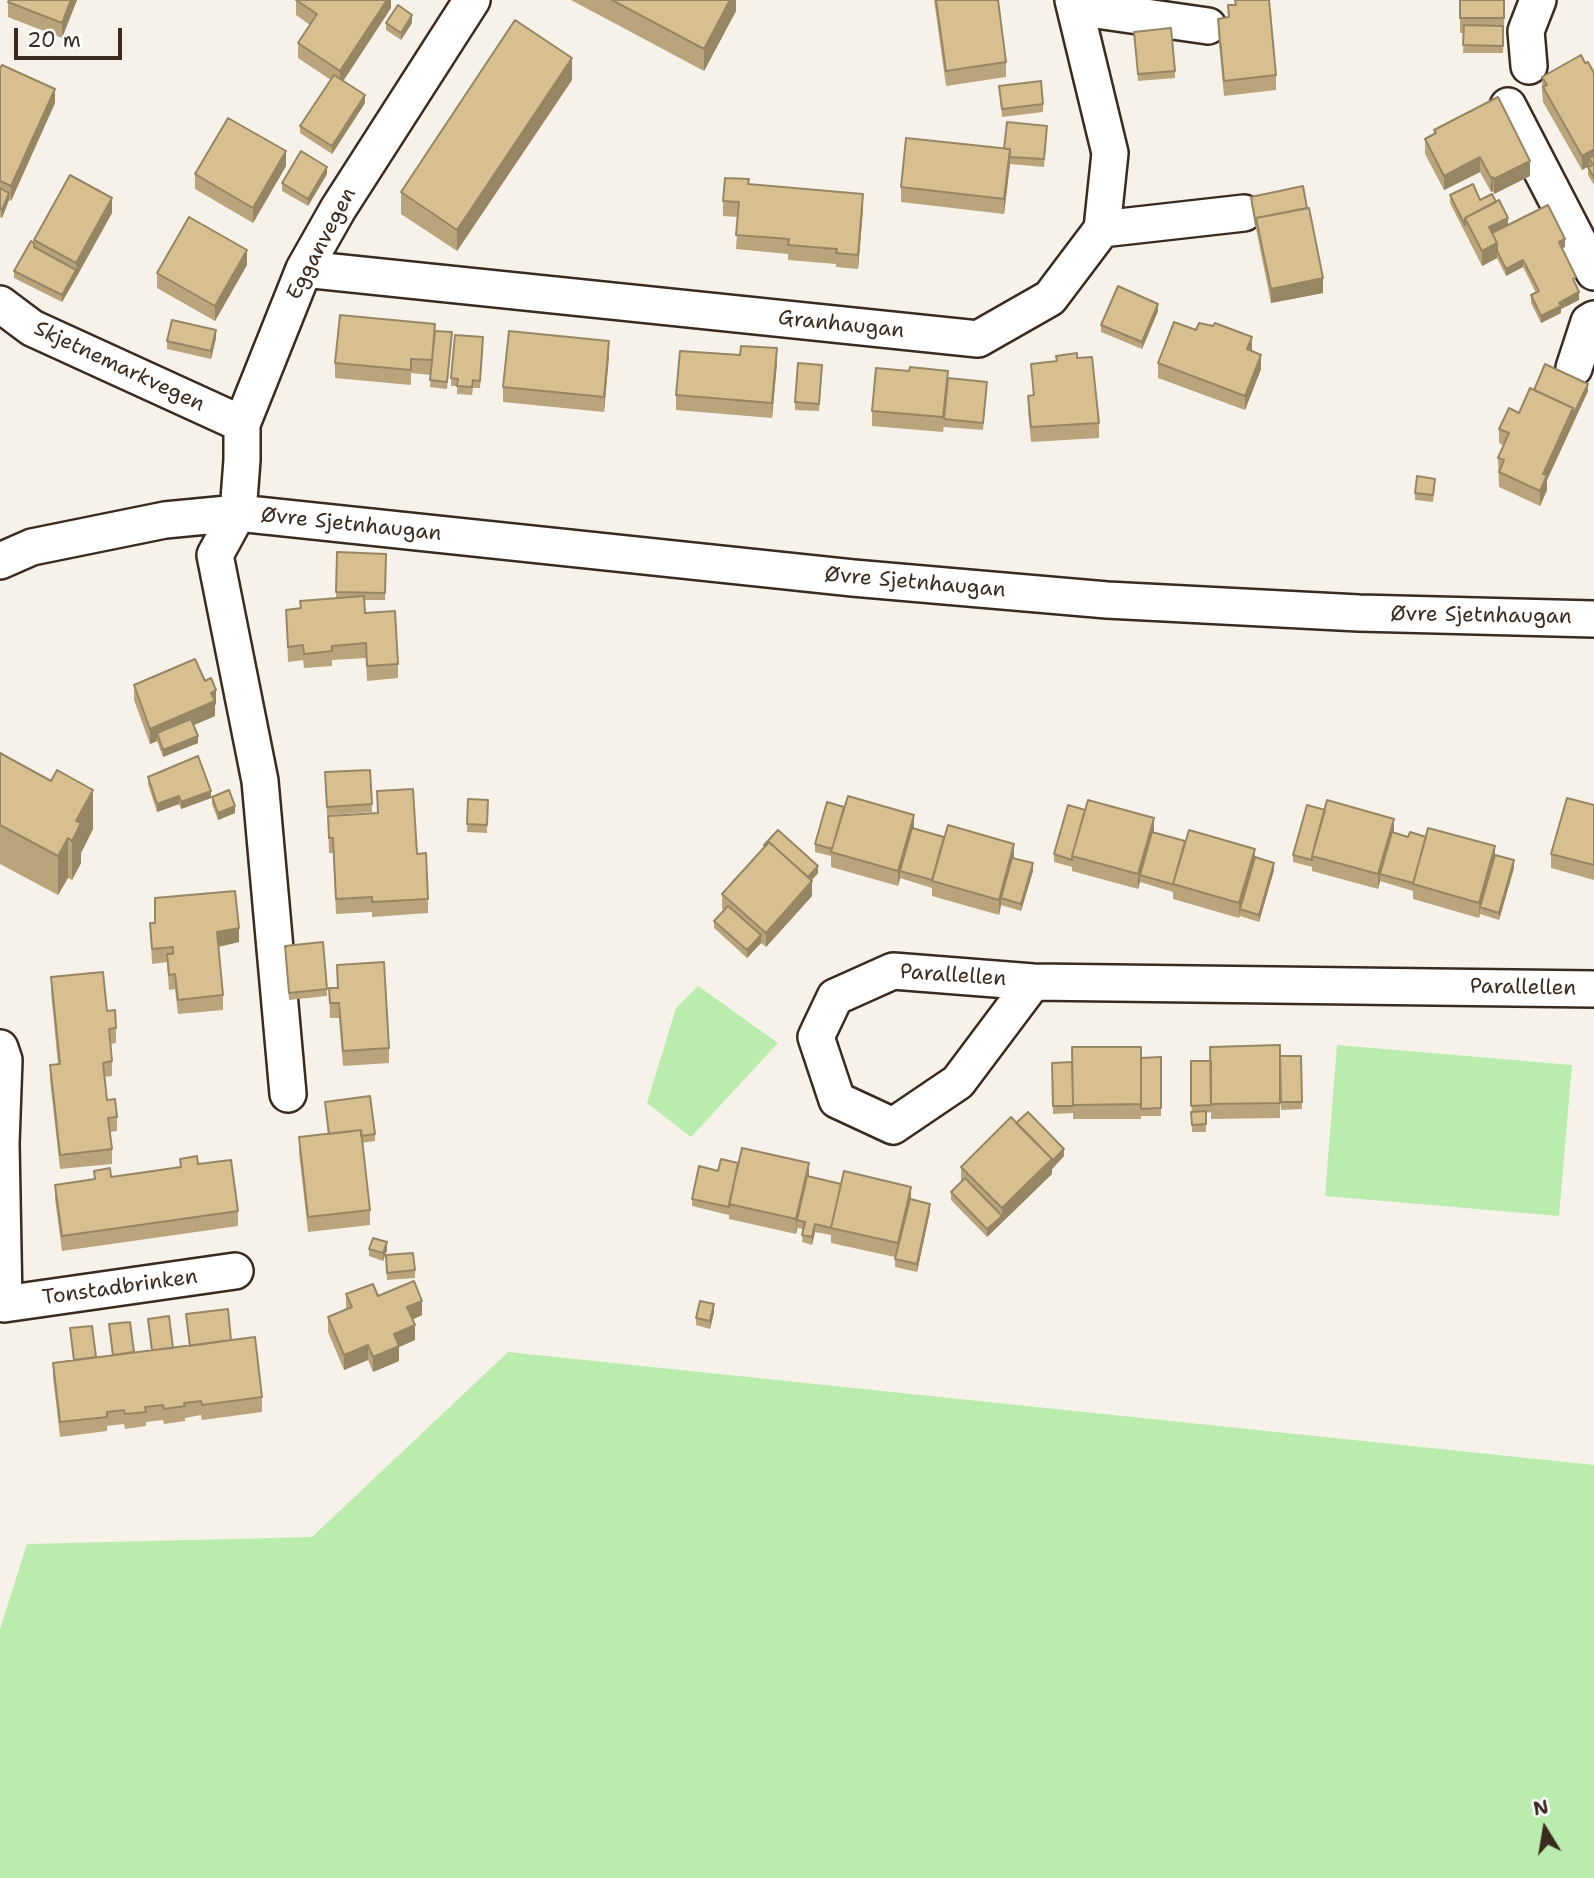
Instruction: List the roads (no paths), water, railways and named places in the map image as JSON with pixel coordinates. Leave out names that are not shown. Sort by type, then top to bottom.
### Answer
[{"type":"street","name":"Egganvegen","points":[[238,513],[242,424],[304,269],[338,209],[472,0]]},
{"type":"street","points":[[1530,66],[1526,31],[1538,0]]},
{"type":"street","name":"Granhaugan","points":[[304,269],[978,339],[1050,298],[1101,229],[1110,153],[1074,4]]},
{"type":"street","points":[[1074,4],[1208,26]]},
{"type":"street","points":[[1508,106],[1594,272]]},
{"type":"street","points":[[1101,229],[1244,214]]},
{"type":"street","name":"Skjetnemarkvegen","points":[[0,303],[32,328],[242,424]]},
{"type":"street","points":[[1574,368],[1589,322],[1594,319]]},
{"type":"street","name":"Øvre Sjetnhaugan","points":[[0,561],[32,547],[165,520],[238,513],[853,578],[1108,600],[1359,613],[1594,619]]},
{"type":"street","name":"Øvre Sjetnhaugan","points":[[238,513],[215,555],[260,781],[288,1094]]},
{"type":"street","name":"Parallellen","points":[[1033,982],[958,1082],[893,1126],[836,1100],[816,1037],[835,997],[893,971],[1033,982],[1594,989]]},
{"type":"street","name":"Tonstadbrinken","points":[[0,1048],[4,1060],[0,1143],[2,1305],[235,1271]]}]
